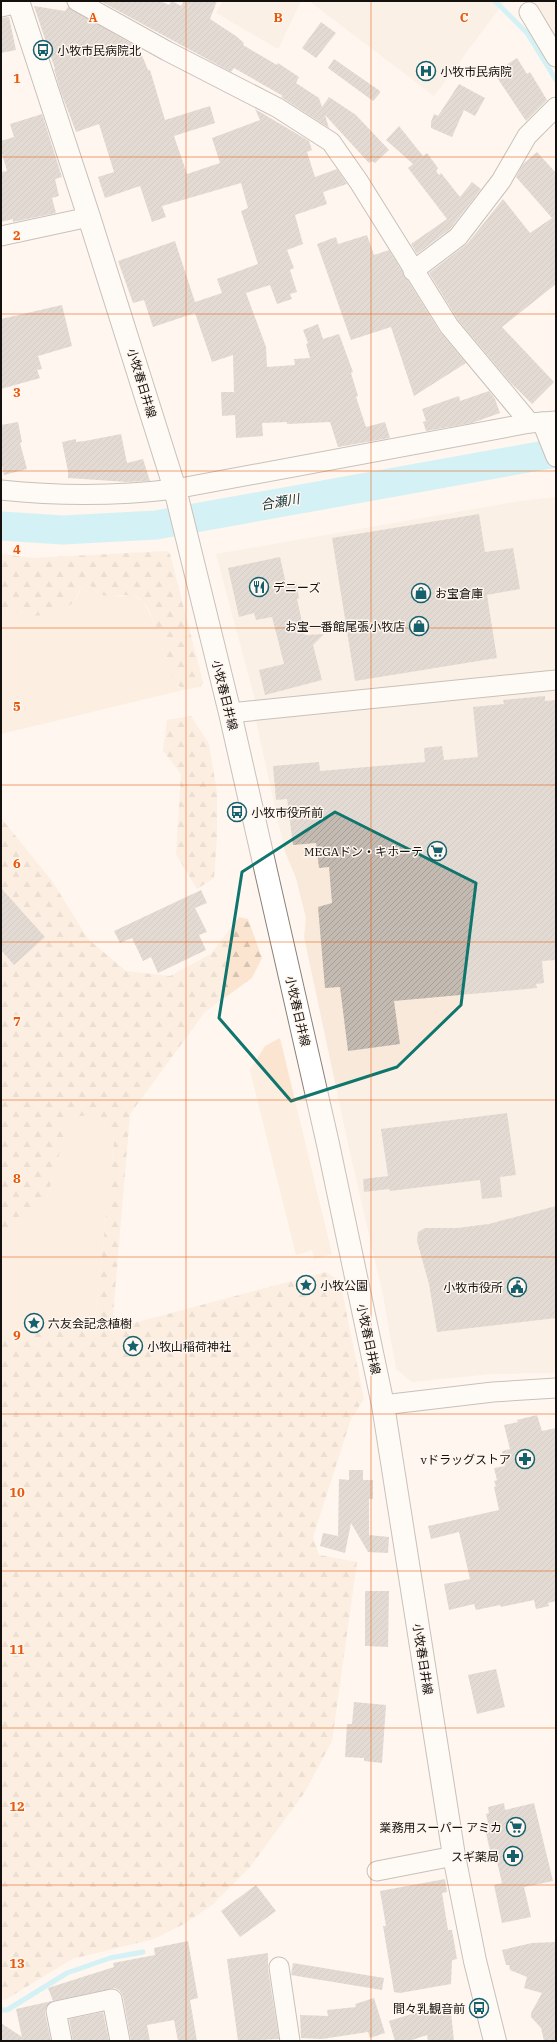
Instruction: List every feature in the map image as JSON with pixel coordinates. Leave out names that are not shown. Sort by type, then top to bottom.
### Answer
[{"type":"main road","name":"小牧春日井線","points":[[13,3],[89,217],[177,496],[230,713],[328,1144],[383,1405],[454,1856],[475,1960],[495,2041]]},
{"type":"street","points":[[77,1],[167,51],[278,108],[331,142],[359,182],[413,271],[449,326],[543,423],[556,457]]},
{"type":"street","points":[[529,12],[556,57]]},
{"type":"street","points":[[413,271],[458,236],[501,181],[527,136],[556,107]]},
{"type":"street","points":[[1,236],[89,217]]},
{"type":"street","points":[[1,490],[44,494],[155,492],[177,496],[543,423]]},
{"type":"street","points":[[230,713],[556,680]]},
{"type":"street","points":[[383,1405],[493,1392],[556,1388]]},
{"type":"street","points":[[377,1871],[454,1856]]},
{"type":"street","points":[[279,1967],[290,2041]]},
{"type":"street","points":[[62,2041],[56,2011],[112,1999],[120,2041]]},
{"type":"highlighted area","points":[[335,812],[476,883],[461,1005],[397,1067],[291,1101],[219,1018],[242,872]]},
{"type":"shaded area","points":[[223,1],[301,1],[278,49],[216,13]]},
{"type":"shaded area","name":"小牧市民病院","points":[[309,1],[505,1],[434,96]]},
{"type":"shaded area","points":[[531,1],[556,1],[556,38],[537,6]]},
{"type":"shaded area","points":[[556,497],[556,1373],[492,1374],[412,1382],[396,1369],[383,1295],[350,1153],[304,937],[306,918],[296,878],[285,852],[256,721],[254,696],[216,554],[520,501]]},
{"type":"green space","points":[[166,551],[170,554],[203,682],[200,687],[183,690],[177,684],[167,662],[149,610],[143,601],[133,596],[105,596],[99,594],[90,585],[82,586],[74,602],[65,608],[48,615],[30,616],[1,608],[1,554],[34,558]]},
{"type":"green space","points":[[91,585],[97,593],[121,597],[130,594],[143,601],[156,626],[166,659],[178,687],[183,690],[1,734],[1,608],[38,614],[57,611],[65,608],[78,597],[82,586]]},
{"type":"green space","points":[[191,716],[209,744],[217,793],[217,836],[214,878],[197,889],[176,854],[181,774],[163,751],[167,720]]},
{"type":"green space","points":[[1,818],[52,881],[88,939],[126,971],[170,976],[211,954],[239,917],[248,919],[262,958],[252,978],[205,1012],[130,1114],[113,1315],[126,1325],[326,1272],[340,1281],[364,1399],[351,1419],[313,1537],[319,1555],[357,1562],[332,1741],[305,1792],[250,1867],[211,1906],[182,1925],[154,1939],[72,1959],[5,2000],[1,1999],[1,1341],[80,1324],[96,1312],[114,1142],[109,1130],[99,1118],[94,1116],[78,1116],[71,1119],[68,1122],[47,1198],[37,1213],[1,1235]]},
{"type":"green space","points":[[280,1038],[332,1254],[314,1259],[312,1250],[296,1255],[250,1070],[265,1046]]},
{"type":"green space","points":[[92,1114],[103,1122],[114,1142],[96,1312],[80,1324],[2,1342],[1,1235],[37,1213],[47,1198],[68,1122],[73,1116]]},
{"type":"building","points":[[100,1],[160,1],[169,5],[172,1],[181,6],[184,1],[217,1],[210,19],[236,36],[244,43],[243,45],[277,65],[278,63],[299,77],[296,83],[319,98],[322,107],[329,97],[356,115],[389,150],[375,163],[372,161],[369,163],[325,115],[329,128],[281,97],[283,96],[234,68],[231,72]]},
{"type":"building","points":[[34,6],[65,11],[68,7],[139,48],[148,70],[150,70],[165,120],[210,106],[215,123],[174,136],[187,174],[220,163],[212,138],[260,120],[255,109],[309,141],[312,150],[307,152],[315,177],[337,169],[347,184],[323,192],[327,204],[295,215],[303,244],[287,250],[294,268],[290,270],[297,292],[290,294],[292,299],[277,304],[270,285],[246,293],[266,347],[267,367],[295,365],[294,359],[310,358],[306,344],[308,343],[303,330],[318,324],[323,339],[339,334],[353,372],[351,373],[358,396],[356,397],[366,427],[385,422],[390,438],[338,447],[330,422],[287,424],[287,422],[262,423],[263,436],[236,438],[235,415],[222,416],[221,392],[234,392],[233,355],[212,362],[195,313],[153,327],[144,300],[133,303],[118,261],[175,241],[195,302],[222,293],[217,279],[258,264],[241,211],[248,208],[241,183],[162,206],[166,217],[152,222],[140,186],[105,198],[98,177],[114,172],[99,124],[76,132],[60,90],[55,69]]},
{"type":"building","points":[[9,17],[16,50],[1,53],[1,18]]},
{"type":"building","points":[[321,22],[336,33],[316,58],[302,48]]},
{"type":"building","points":[[517,58],[527,74],[530,72],[547,100],[526,121],[494,73]]},
{"type":"building","points":[[334,59],[380,91],[373,101],[328,68]]},
{"type":"building","points":[[459,84],[485,98],[475,116],[464,110],[452,137],[431,128],[431,122],[434,114],[438,116]]},
{"type":"building","points":[[42,114],[62,177],[55,179],[59,196],[52,198],[56,213],[13,222],[13,219],[1,222],[1,172],[7,171],[1,150],[1,141],[14,137],[10,124]]},
{"type":"building","points":[[399,126],[423,156],[427,153],[438,168],[436,171],[439,175],[441,173],[460,197],[472,182],[481,189],[450,229],[417,254],[411,244],[447,219],[408,168],[413,164],[386,140]]},
{"type":"building","points":[[537,152],[556,173],[556,284],[502,327],[554,382],[532,404],[509,381],[458,320],[429,273],[467,244],[503,199],[530,233],[552,218],[516,177],[523,164]]},
{"type":"building","points":[[367,235],[374,255],[389,250],[440,332],[466,363],[414,396],[391,327],[351,340],[317,244],[336,237],[338,244]]},
{"type":"building","points":[[62,305],[72,346],[38,356],[42,369],[37,370],[40,378],[1,389],[1,319]]},
{"type":"building","points":[[489,391],[495,399],[500,413],[472,423],[426,431],[423,422],[426,421],[422,409],[459,396],[460,401]]},
{"type":"building","points":[[18,422],[22,442],[20,443],[27,469],[4,475],[1,460],[1,425]]},
{"type":"building","points":[[121,434],[127,463],[143,459],[150,481],[127,482],[68,478],[62,442],[76,439],[76,442],[85,441]]},
{"type":"building","name":"お宝一番館尾張小牧店","points":[[479,514],[485,552],[513,548],[520,589],[487,595],[497,658],[355,681],[332,538]]},
{"type":"building","points":[[280,557],[286,584],[296,582],[299,598],[297,599],[305,635],[324,634],[313,645],[322,680],[265,695],[259,670],[284,664],[272,617],[256,620],[254,613],[239,617],[228,568]]},
{"type":"building","name":"MEGAドン・キホーテ","points":[[545,696],[545,701],[556,700],[556,960],[542,961],[544,983],[536,984],[537,988],[394,1001],[400,1044],[348,1051],[340,987],[325,988],[318,907],[332,903],[329,867],[319,868],[316,843],[293,845],[287,799],[276,800],[273,766],[319,762],[320,771],[425,762],[424,748],[442,746],[444,760],[478,757],[473,707],[504,704],[503,700]]},
{"type":"building","points":[[1,888],[45,937],[14,965],[1,950]]},
{"type":"building","points":[[201,890],[207,903],[195,908],[207,932],[199,935],[206,950],[158,973],[151,957],[143,961],[132,938],[120,943],[114,931]]},
{"type":"building","points":[[507,1113],[516,1175],[500,1177],[502,1197],[482,1199],[480,1180],[390,1191],[389,1189],[364,1192],[363,1179],[388,1176],[381,1129]]},
{"type":"building","points":[[556,1206],[556,1318],[437,1332],[429,1284],[417,1241],[418,1232],[425,1228],[457,1228],[489,1224]]},
{"type":"building","points":[[537,1415],[542,1431],[556,1428],[556,1601],[548,1603],[549,1606],[536,1609],[534,1600],[501,1607],[500,1605],[476,1610],[474,1604],[449,1610],[444,1584],[470,1579],[459,1532],[431,1539],[428,1526],[499,1510],[494,1487],[496,1486],[494,1481],[497,1480],[494,1468],[505,1466],[502,1451],[510,1449],[504,1425]]},
{"type":"building","points":[[349,1470],[363,1470],[363,1480],[373,1480],[373,1499],[369,1499],[369,1535],[389,1537],[388,1553],[368,1552],[351,1523],[345,1553],[320,1546],[323,1533],[338,1536],[339,1479],[349,1480]]},
{"type":"building","points":[[365,1591],[389,1591],[388,1647],[365,1646]]},
{"type":"building","points":[[496,1669],[505,1707],[477,1714],[468,1675]]},
{"type":"building","points":[[354,1702],[386,1705],[382,1763],[364,1761],[364,1758],[345,1757],[347,1724],[352,1724]]},
{"type":"building","points":[[504,1803],[505,1810],[534,1803],[553,1881],[524,1887],[531,1917],[502,1923],[494,1885],[502,1883],[495,1853],[491,1855],[486,1833],[490,1832],[486,1814],[489,1813],[488,1807]]},
{"type":"building","points":[[445,1879],[447,1892],[442,1893],[448,1930],[452,1930],[457,1959],[452,1960],[451,1984],[400,1993],[394,1992],[383,1926],[386,1926],[380,1891]]},
{"type":"building","points":[[256,1885],[276,1911],[240,1937],[221,1911]]},
{"type":"building","points":[[188,1941],[198,1998],[190,2000],[197,2041],[178,2041],[174,2020],[147,2025],[150,2041],[131,2041],[123,1997],[120,1991],[115,1988],[53,2001],[48,1988],[114,1967],[113,1963],[155,1955],[154,1948]]},
{"type":"building","points":[[556,1942],[556,2041],[544,2041],[541,2028],[531,2017],[531,2013],[542,1993],[524,1988],[527,1977],[510,1970],[509,1965],[506,1965],[502,1950],[532,1943]]},
{"type":"building","points":[[268,1953],[268,1969],[279,2039],[238,2041],[227,1959]]},
{"type":"building","points":[[293,1963],[384,1978],[382,1990],[291,1975]]},
{"type":"building","points":[[374,1998],[385,2033],[370,2038],[368,2032],[322,2039],[301,2038],[300,2015],[328,2016],[327,2010],[356,2007],[355,2004]]},
{"type":"building","points":[[52,2001],[46,2007],[45,2013],[51,2041],[1,2041],[1,2023],[22,2037],[16,2009]]},
{"type":"building","points":[[450,2002],[454,2041],[428,2041],[427,2035],[409,2041],[395,2041],[389,2021]]},
{"type":"building","points":[[103,2012],[109,2041],[73,2041],[69,2019]]},
{"type":"waterway","points":[[495,1],[527,33],[556,80]]},
{"type":"waterway","name":"合瀬川","points":[[1,526],[63,530],[156,525],[556,453]]},
{"type":"waterway","points":[[1,2010],[7,2010],[67,1973],[110,1958],[143,1952]]},
{"type":"place","name":"小牧市民病院北","points":[[43,50]]},
{"type":"place","name":"小牧市民病院","points":[[426,71]]},
{"type":"place","name":"デニーズ","points":[[259,587]]},
{"type":"place","name":"お宝倉庫","points":[[421,593]]},
{"type":"place","name":"お宝一番館尾張小牧店","points":[[419,626]]},
{"type":"place","name":"小牧市役所前","points":[[237,812]]},
{"type":"place","name":"MEGAドン・キホーテ","points":[[437,851]]},
{"type":"place","name":"小牧公園","points":[[306,1285]]},
{"type":"place","name":"小牧市役所","points":[[517,1287]]},
{"type":"place","name":"六友会記念植樹","points":[[34,1323]]},
{"type":"place","name":"小牧山稲荷神社","points":[[133,1346]]},
{"type":"place","name":"vドラッグストア","points":[[525,1459]]},
{"type":"place","name":"業務用スーパー アミカ","points":[[516,1827]]},
{"type":"place","name":"スギ薬局","points":[[513,1856]]},
{"type":"place","name":"間々乳観音前","points":[[479,2008]]}]
